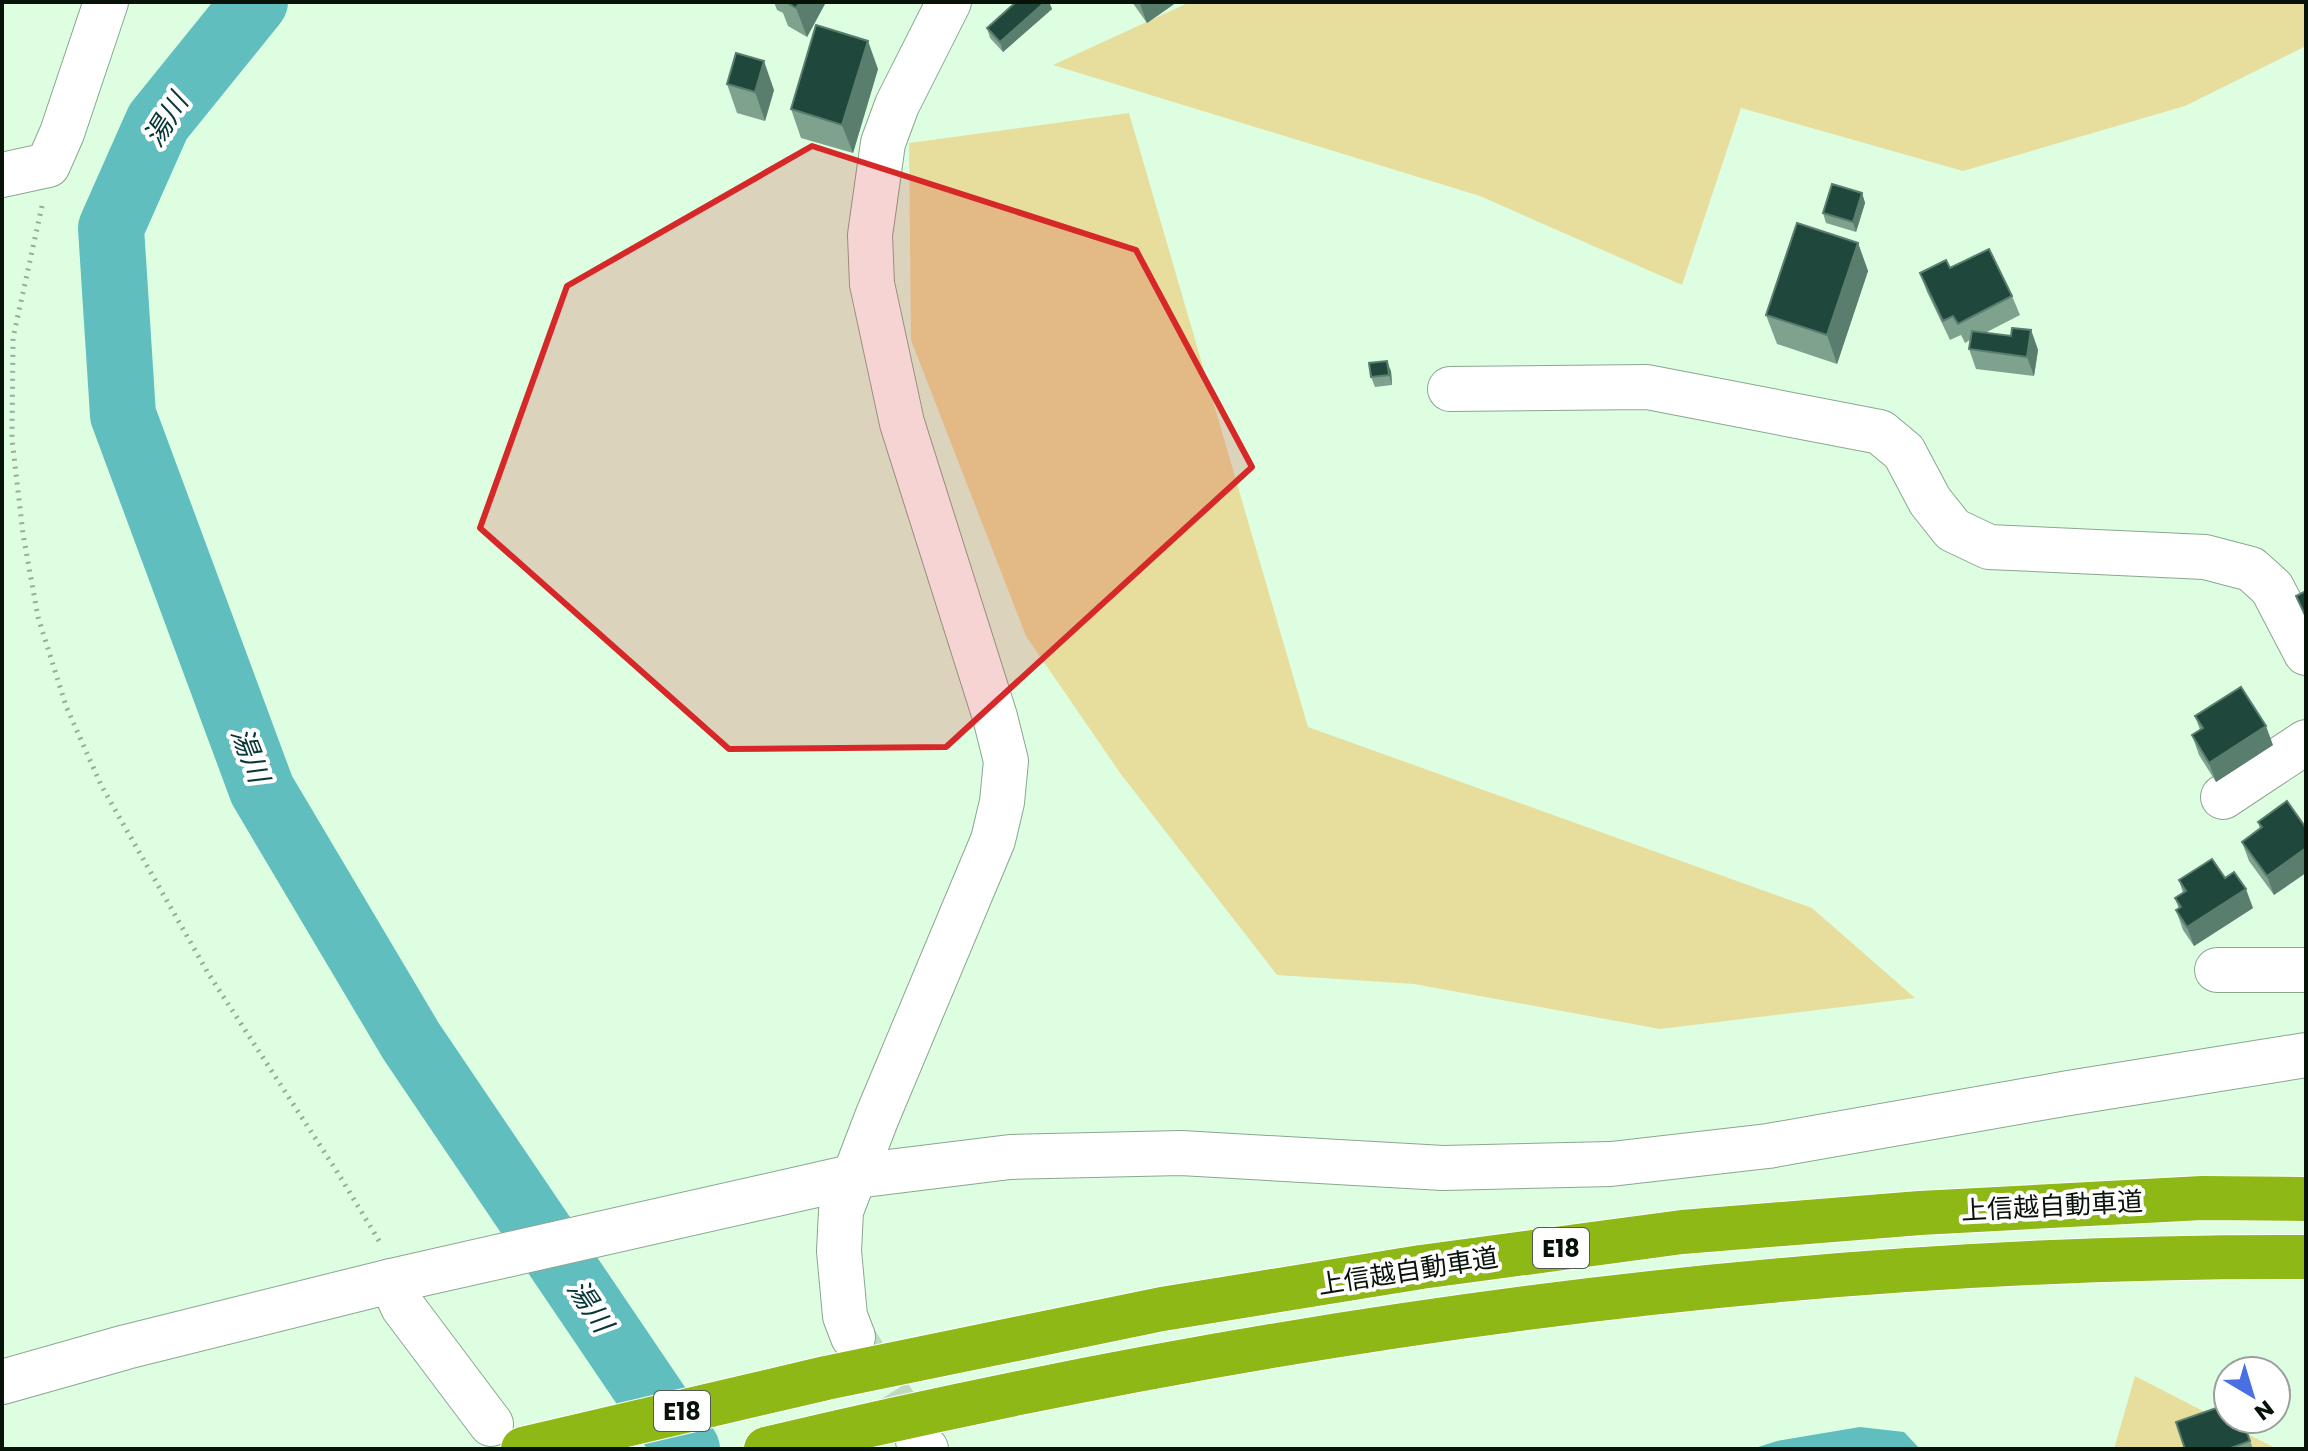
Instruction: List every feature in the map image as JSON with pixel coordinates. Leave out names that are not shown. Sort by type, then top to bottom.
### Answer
[{"type":"highway","name":"上信越自動車道","points":[[517,1439],[1177,1307],[1421,1267],[1682,1232],[1920,1213],[2202,1198],[2306,1199]]},
{"type":"highway","name":"上信越自動車道","points":[[766,1449],[874,1423],[1191,1360],[1434,1321],[1692,1286],[1940,1266],[2208,1256],[2306,1257]]},
{"type":"street","points":[[2,175],[48,165],[62,133],[106,2]]},
{"type":"street","points":[[853,1337],[845,1316],[839,1251],[841,1211],[993,840],[1005,775],[1006,761],[995,717],[902,423],[872,284],[870,235],[883,143],[897,105],[949,2]]},
{"type":"street","points":[[1450,389],[1647,387],[1880,432],[1904,452],[1930,501],[1953,530],[1989,547],[2205,557],[2251,569],[2272,588],[2306,653]]},
{"type":"street","points":[[2223,797],[2306,742]]},
{"type":"street","points":[[2217,970],[2306,970]]},
{"type":"street","points":[[2,1382],[126,1347],[406,1278],[856,1176],[1010,1157],[1181,1153],[1443,1168],[1611,1164],[1768,1146],[2306,1055]]},
{"type":"street","points":[[406,1278],[403,1307],[517,1439]]},
{"type":"path","points":[[48,165],[13,338],[12,439],[23,534],[43,632],[66,706],[101,785],[208,973],[377,1236],[386,1259],[406,1278]]},
{"type":"highlighted area","points":[[812,146],[1136,250],[1252,467],[946,747],[729,749],[480,528],[567,286]]},
{"type":"shaded area","points":[[1190,2],[2306,2],[2306,46],[2185,106],[1963,171],[1741,108],[1682,285],[1480,196],[1053,65]]},
{"type":"shaded area","points":[[1129,113],[1308,727],[1812,908],[1915,998],[1660,1029],[1414,984],[1277,975],[1120,773],[1026,636],[911,340],[909,143]]},
{"type":"shaded area","points":[[2135,1376],[2212,1416],[2212,1435],[2250,1435],[2277,1449],[2114,1449]]},
{"type":"water","points":[[1860,1427],[1904,1432],[1920,1449],[1752,1449],[1777,1441]]},
{"type":"building","points":[[786,2],[800,2],[796,8]]},
{"type":"building","points":[[1016,2],[1045,2],[1000,42],[987,28]]},
{"type":"building","points":[[816,25],[868,41],[842,125],[791,109]]},
{"type":"building","points":[[736,53],[764,61],[755,92],[727,84]]},
{"type":"building","points":[[1832,184],[1862,193],[1853,222],[1823,213]]},
{"type":"building","points":[[1797,223],[1858,243],[1827,335],[1766,315]]},
{"type":"building","points":[[1989,249],[2012,296],[1958,324],[1953,316],[1943,321],[1920,273],[1946,260],[1950,268]]},
{"type":"building","points":[[2012,328],[2031,330],[2027,357],[1969,349],[1972,331],[2011,336]]},
{"type":"building","points":[[1387,361],[1389,375],[1371,377],[1369,363]]},
{"type":"building","points":[[2306,591],[2306,617],[2296,596]]},
{"type":"building","points":[[2241,687],[2266,726],[2209,763],[2192,735],[2203,728],[2195,716]]},
{"type":"building","points":[[2287,801],[2306,828],[2306,848],[2267,876],[2242,842],[2262,827],[2258,822]]},
{"type":"building","points":[[2212,859],[2225,878],[2234,872],[2246,889],[2187,927],[2176,910],[2181,907],[2175,898],[2186,891],[2179,880]]},
{"type":"building","points":[[2212,1410],[2212,1435],[2248,1435],[2250,1441],[2228,1449],[2185,1449],[2176,1422]]},
{"type":"waterway","name":"湯川","points":[[255,2],[158,122],[111,228],[123,415],[262,790],[411,1041],[687,1449]]},
{"type":"tunnel","points":[[854,1338],[918,1441]]}]
